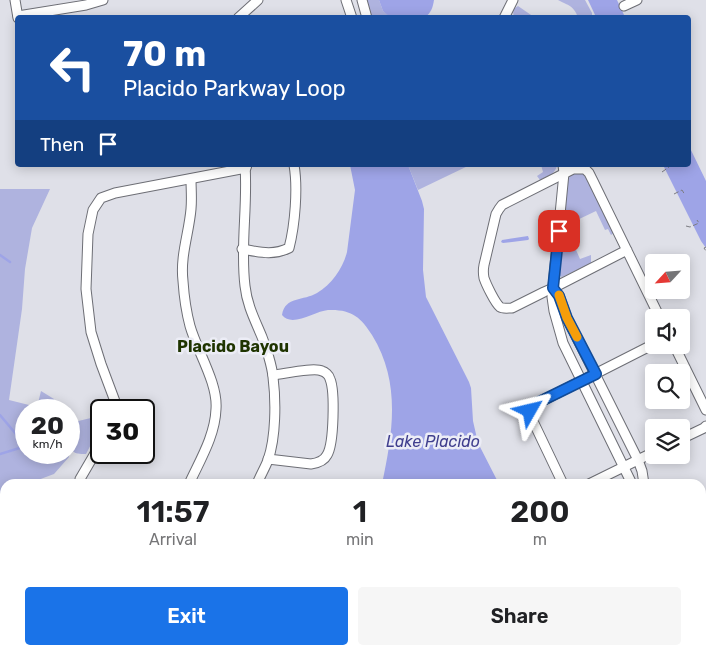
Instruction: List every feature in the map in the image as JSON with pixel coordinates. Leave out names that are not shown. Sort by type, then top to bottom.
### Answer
[{"type":"street","points":[[15,0],[18,15]]},
{"type":"street","points":[[29,15],[86,5],[103,0]]},
{"type":"street","points":[[241,15],[258,0]]},
{"type":"street","points":[[346,0],[351,15]]},
{"type":"street","points":[[362,0],[366,15]]},
{"type":"street","points":[[506,15],[513,0]]},
{"type":"street","points":[[624,6],[637,0]]},
{"type":"street","points":[[114,399],[91,332],[86,289],[88,234],[93,210],[101,198],[114,193],[191,179],[242,167]]},
{"type":"street","points":[[246,167],[246,199],[242,249],[245,287],[249,307],[262,337],[273,375],[274,437],[268,459],[258,479]]},
{"type":"street","points":[[242,249],[274,253],[289,248],[293,234],[294,167]]},
{"type":"street","points":[[627,250],[512,308],[500,307],[495,301],[485,279],[484,265],[498,209],[564,169],[585,169],[589,173],[627,250],[656,309]]},
{"type":"street","points":[[564,169],[552,297],[558,328],[563,343],[630,479]]},
{"type":"street","points":[[191,179],[191,209],[184,250],[182,278],[190,327],[213,386],[216,408],[214,426],[191,479]]},
{"type":"street","points":[[553,288],[559,296],[567,318],[638,460],[643,479]]},
{"type":"street","points":[[561,479],[531,417],[530,411],[532,406],[645,349]]},
{"type":"street","points":[[678,354],[706,410]]},
{"type":"street","points":[[268,459],[311,464],[318,463],[328,454],[332,436],[333,419],[330,379],[325,372],[318,369],[273,375]]},
{"type":"street","points":[[690,434],[706,426]]},
{"type":"street","points":[[599,479],[645,456]]},
{"type":"street","points":[[80,479],[90,461]]},
{"type":"path","points":[[662,172],[669,168]]},
{"type":"path","points":[[674,194],[682,190],[685,195]]},
{"type":"path","points":[[686,226],[690,227],[699,223],[697,220]]},
{"type":"path","points":[[706,247],[704,248],[706,251]]},
{"type":"shaded area","points":[[364,0],[379,0],[383,11],[388,15],[369,15]]},
{"type":"shaded area","points":[[558,0],[585,0],[592,15],[577,15],[568,5]]},
{"type":"shaded area","points":[[518,6],[531,15],[514,15],[514,9]]},
{"type":"shaded area","points":[[409,167],[466,167],[418,190]]},
{"type":"shaded area","points":[[542,167],[556,167],[553,173],[540,180],[537,176],[543,172]]},
{"type":"shaded area","points":[[578,171],[583,173],[614,233],[611,235],[608,229],[605,230],[596,211],[575,221],[578,230],[569,234],[580,259],[591,255],[591,263],[562,277],[560,276],[558,261],[568,179]]},
{"type":"shaded area","points":[[0,189],[50,189],[32,228],[25,269],[22,309],[9,400],[15,402],[15,464],[63,464],[54,474],[41,479],[0,479]]},
{"type":"shaded area","points":[[41,391],[54,399],[39,399]]},
{"type":"shaded area","points":[[90,418],[90,446],[86,454],[80,454],[80,421]]},
{"type":"water","points":[[379,0],[434,0],[428,15],[388,15],[383,11]]},
{"type":"water","points":[[588,0],[617,0],[624,15],[595,15]]},
{"type":"water","points":[[691,150],[706,181],[706,248],[664,167],[691,167]]},
{"type":"water","name":"Lake Placido","points":[[350,167],[409,167],[424,209],[423,270],[426,297],[469,382],[473,421],[478,443],[496,479],[383,479],[391,426],[391,389],[381,353],[372,335],[364,323],[354,315],[343,311],[328,310],[292,320],[286,319],[282,315],[284,309],[291,302],[317,293],[322,289],[332,280],[343,264],[347,252],[355,190]]},
{"type":"water","points":[[528,236],[528,240],[501,242],[502,240]]},
{"type":"waterway","points":[[0,255],[10,262]]},
{"type":"waterway","points":[[0,415],[26,446],[0,454]]},
{"type":"slow traffic","points":[[559,295],[567,318],[577,337]]},
{"type":"district","name":"Placido Bayou","points":[[233,346]]},
{"type":"route","points":[[530,411],[535,404],[596,374],[567,318],[559,296],[553,288],[559,231]]}]
